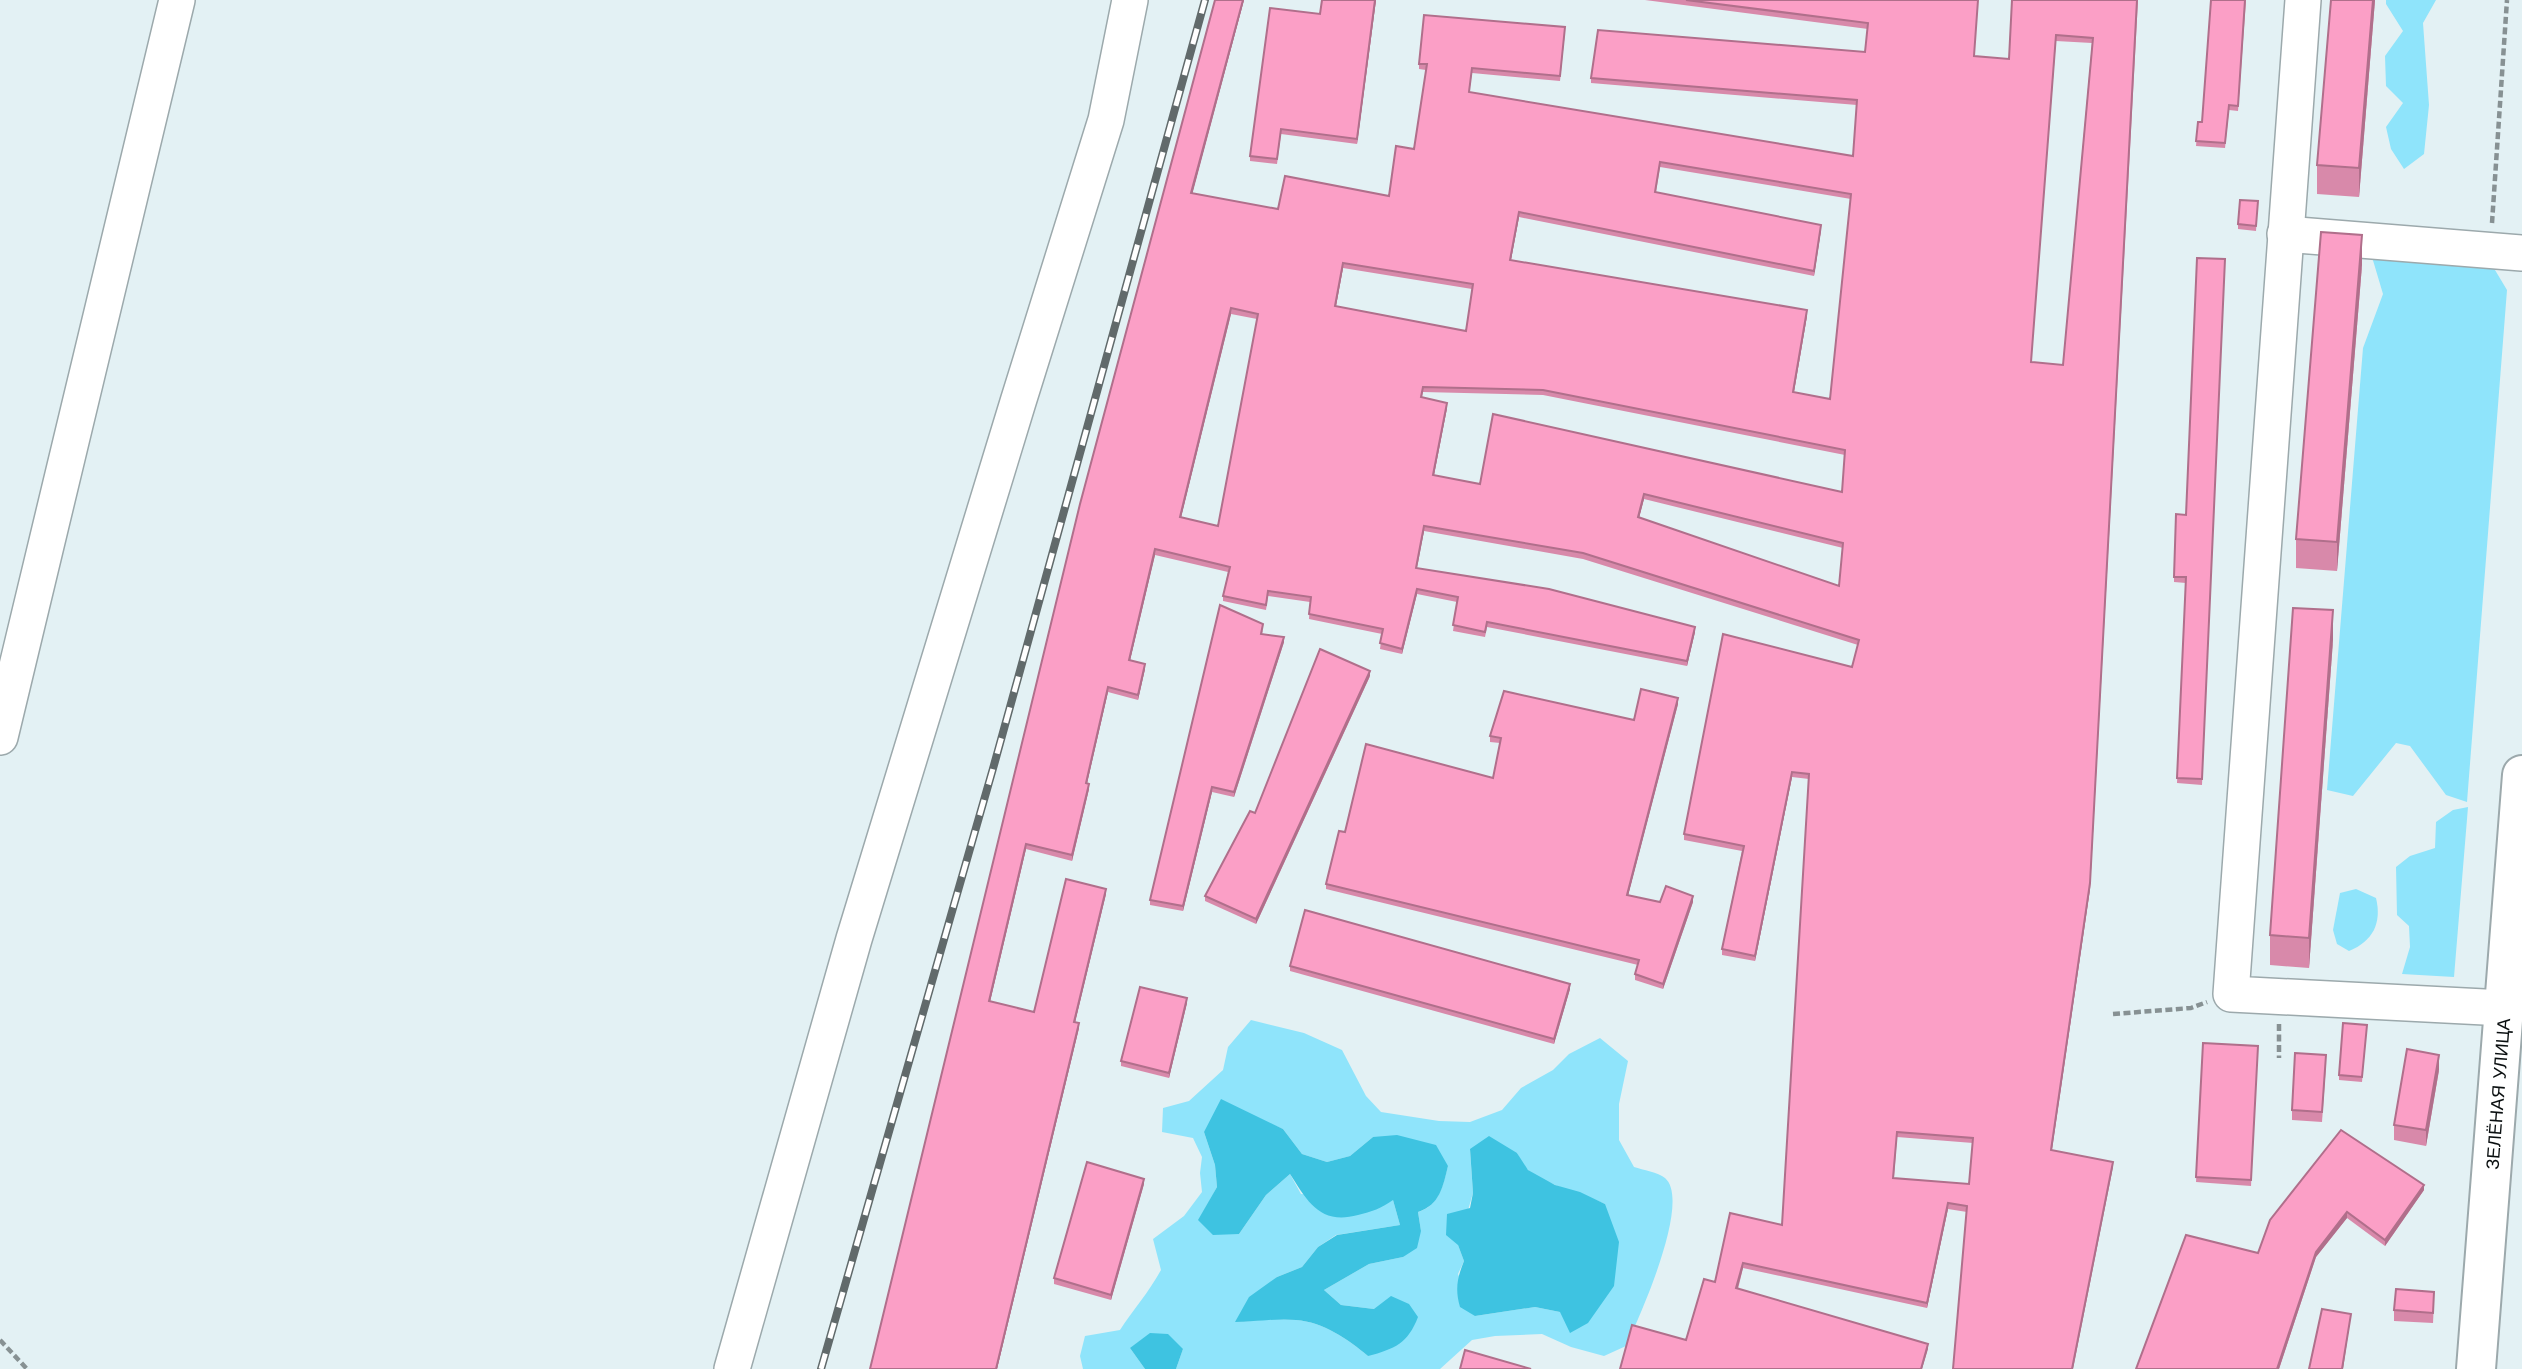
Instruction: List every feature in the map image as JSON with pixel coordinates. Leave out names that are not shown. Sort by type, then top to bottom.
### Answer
[{"type":"main road","name":"ЗЕЛЁНАЯ УЛИЦА","points":[[2476,1369],[2522,775]]},
{"type":"street","points":[[0,737],[177,0]]},
{"type":"street","points":[[732,1369],[858,926],[1106,120],[1130,0]]},
{"type":"street","points":[[2303,0],[2231,994],[2504,1008]]},
{"type":"street","points":[[2285,234],[2506,252]]},
{"type":"path","points":[[2506,252],[2507,0]]},
{"type":"path","points":[[2113,1014],[2191,1008],[2231,994]]},
{"type":"path","points":[[0,1340],[27,1369]]},
{"type":"shaded area","points":[[2386,0],[2436,0],[2423,23],[2429,105],[2424,154],[2404,169],[2391,149],[2386,127],[2403,103],[2386,86],[2385,56],[2403,31]]},
{"type":"shaded area","points":[[2372,257],[2489,260],[2507,290],[2467,802],[2446,795],[2410,746],[2396,743],[2353,796],[2327,790],[2363,348],[2383,294]]},
{"type":"shaded area","points":[[2468,807],[2454,977],[2402,974],[2410,947],[2409,926],[2397,915],[2396,867],[2410,856],[2435,848],[2436,822],[2453,810]]},
{"type":"shaded area","points":[[2356,889],[2376,898],[2378,915],[2370,936],[2349,951],[2337,944],[2333,930],[2340,893]]},
{"type":"shaded area","points":[[1251,1020],[1304,1033],[1342,1050],[1366,1096],[1381,1112],[1439,1121],[1470,1122],[1502,1110],[1521,1088],[1553,1070],[1569,1054],[1600,1038],[1628,1061],[1619,1104],[1619,1140],[1634,1167],[1662,1176],[1672,1191],[1668,1234],[1651,1287],[1626,1346],[1604,1356],[1571,1347],[1542,1334],[1495,1336],[1472,1340],[1440,1369],[1176,1369],[1183,1349],[1130,1348],[1145,1369],[1083,1369],[1080,1356],[1085,1336],[1120,1330],[1161,1270],[1153,1239],[1184,1216],[1202,1192],[1202,1157],[1193,1138],[1162,1132],[1163,1108],[1189,1101],[1223,1070],[1228,1047]],"holes":[[[1259,1119],[1283,1129],[1302,1154],[1327,1162],[1350,1156],[1373,1137],[1448,1166],[1435,1200],[1418,1212],[1421,1231],[1403,1257],[1369,1264],[1324,1290],[1341,1305],[1374,1309],[1368,1356],[1335,1332],[1306,1321],[1281,1319],[1236,1322],[1277,1277],[1302,1267],[1318,1247],[1336,1235],[1400,1225],[1393,1200],[1301,1194],[1290,1174],[1266,1195],[1239,1234],[1199,1220],[1217,1187],[1215,1165],[1204,1132]],[[1470,1150],[1517,1153],[1527,1169],[1538,1177],[1605,1204],[1560,1312],[1535,1307],[1475,1316],[1458,1274],[1464,1261],[1458,1245],[1473,1193]]]},
{"type":"shaded area","points":[[1221,1099],[1283,1129],[1302,1154],[1327,1162],[1350,1156],[1373,1137],[1397,1135],[1436,1145],[1448,1166],[1436,1200],[1418,1212],[1421,1231],[1417,1248],[1403,1257],[1369,1264],[1324,1290],[1341,1305],[1374,1309],[1391,1296],[1409,1304],[1418,1317],[1410,1333],[1399,1344],[1368,1356],[1335,1332],[1306,1321],[1281,1319],[1235,1322],[1249,1297],[1277,1277],[1302,1267],[1318,1247],[1337,1235],[1400,1225],[1393,1200],[1358,1215],[1334,1217],[1325,1214],[1309,1202],[1290,1174],[1266,1195],[1239,1234],[1213,1235],[1198,1220],[1217,1187],[1215,1165],[1204,1132]]},
{"type":"shaded area","points":[[1489,1136],[1517,1153],[1528,1170],[1555,1185],[1580,1192],[1605,1204],[1619,1242],[1614,1286],[1588,1323],[1570,1333],[1560,1312],[1535,1307],[1475,1316],[1460,1307],[1457,1284],[1464,1261],[1458,1245],[1446,1235],[1447,1214],[1470,1208],[1473,1193],[1470,1149]]},
{"type":"shaded area","points":[[1150,1333],[1168,1334],[1183,1349],[1176,1369],[1145,1369],[1130,1348]]},
{"type":"building","points":[[1215,0],[1243,0],[1191,193],[1278,209],[1285,176],[1389,196],[1396,146],[1414,149],[1427,64],[1419,64],[1424,15],[1565,27],[1560,76],[1472,68],[1469,92],[1853,156],[1857,100],[1591,78],[1598,30],[1865,52],[1868,23],[1686,0],[1978,0],[1974,56],[2009,59],[2012,0],[2137,0],[2090,883],[2051,1150],[2113,1162],[2072,1369],[1953,1369],[1967,1206],[1948,1203],[1927,1303],[1743,1263],[1736,1288],[1928,1344],[1921,1369],[1620,1369],[1632,1325],[1686,1340],[1704,1279],[1715,1282],[1730,1213],[1782,1225],[1809,774],[1792,772],[1755,956],[1722,949],[1744,846],[1684,834],[1723,634],[1852,667],[1859,640],[1583,553],[1424,526],[1416,568],[1549,589],[1695,627],[1687,661],[1487,622],[1485,632],[1453,625],[1458,597],[1417,589],[1402,649],[1380,643],[1383,629],[1309,614],[1311,597],[1268,591],[1266,605],[1223,596],[1230,567],[1155,549],[1129,660],[1145,664],[1138,695],[1108,687],[1072,855],[1026,844],[989,1001],[1034,1012],[1066,879],[1106,889],[1074,1022],[1079,1023],[996,1369],[870,1369],[1080,504]],"holes":[[[2056,35],[2093,38],[2063,365],[2031,362]],[[1660,162],[1851,194],[1830,399],[1793,392],[1807,310],[1510,260],[1519,212],[1814,271],[1821,225],[1655,192]],[[1343,263],[1473,284],[1466,331],[1335,306]],[[1231,308],[1258,314],[1218,526],[1180,517]],[[1423,387],[1543,390],[1845,450],[1842,492],[1493,414],[1480,484],[1433,475],[1447,403],[1421,397]],[[1644,494],[1843,543],[1839,586],[1638,517]],[[1897,1132],[1973,1138],[1969,1184],[1893,1178]]]},
{"type":"building","points":[[1322,0],[1375,0],[1357,139],[1281,129],[1277,159],[1250,156],[1270,8],[1320,14]]},
{"type":"building","points":[[2211,0],[2245,0],[2238,106],[2229,105],[2225,143],[2196,141],[2198,122],[2202,122]]},
{"type":"building","points":[[2331,0],[2373,0],[2359,168],[2317,165]]},
{"type":"building","points":[[2240,200],[2258,201],[2256,226],[2238,224]]},
{"type":"building","points":[[2321,232],[2362,235],[2337,542],[2296,539]]},
{"type":"building","points":[[2197,258],[2225,259],[2202,779],[2177,778],[2186,577],[2174,577],[2176,514],[2186,515]]},
{"type":"building","points":[[1220,605],[1263,624],[1261,634],[1284,637],[1234,792],[1212,787],[1183,906],[1150,900]]},
{"type":"building","points":[[2293,608],[2333,610],[2309,938],[2270,935]]},
{"type":"building","points":[[1320,649],[1370,671],[1256,919],[1205,896],[1250,811],[1255,813]]},
{"type":"building","points":[[1641,689],[1678,698],[1627,895],[1660,902],[1666,886],[1693,896],[1663,984],[1635,974],[1639,960],[1326,884],[1339,831],[1345,832],[1366,744],[1493,778],[1501,738],[1490,736],[1504,691],[1634,720]]},
{"type":"building","points":[[1305,910],[1570,984],[1554,1039],[1290,966]]},
{"type":"building","points":[[1140,987],[1187,998],[1169,1073],[1121,1061]]},
{"type":"building","points":[[2343,1023],[2367,1025],[2362,1077],[2339,1075]]},
{"type":"building","points":[[2203,1043],[2258,1046],[2251,1180],[2196,1177]]},
{"type":"building","points":[[2407,1049],[2439,1055],[2426,1130],[2394,1125]]},
{"type":"building","points":[[2295,1053],[2326,1055],[2322,1112],[2292,1110]]},
{"type":"building","points":[[2341,1130],[2424,1185],[2385,1240],[2347,1212],[2316,1252],[2277,1369],[2136,1369],[2186,1235],[2258,1253],[2270,1220]]},
{"type":"building","points":[[1087,1162],[1144,1179],[1111,1295],[1054,1278]]},
{"type":"building","points":[[2396,1289],[2434,1292],[2433,1313],[2394,1310]]},
{"type":"building","points":[[2322,1309],[2351,1314],[2342,1369],[2309,1369]]},
{"type":"building","points":[[1465,1350],[1531,1369],[1460,1369]]},
{"type":"railway","points":[[821,1369],[994,765],[1205,0]]}]
